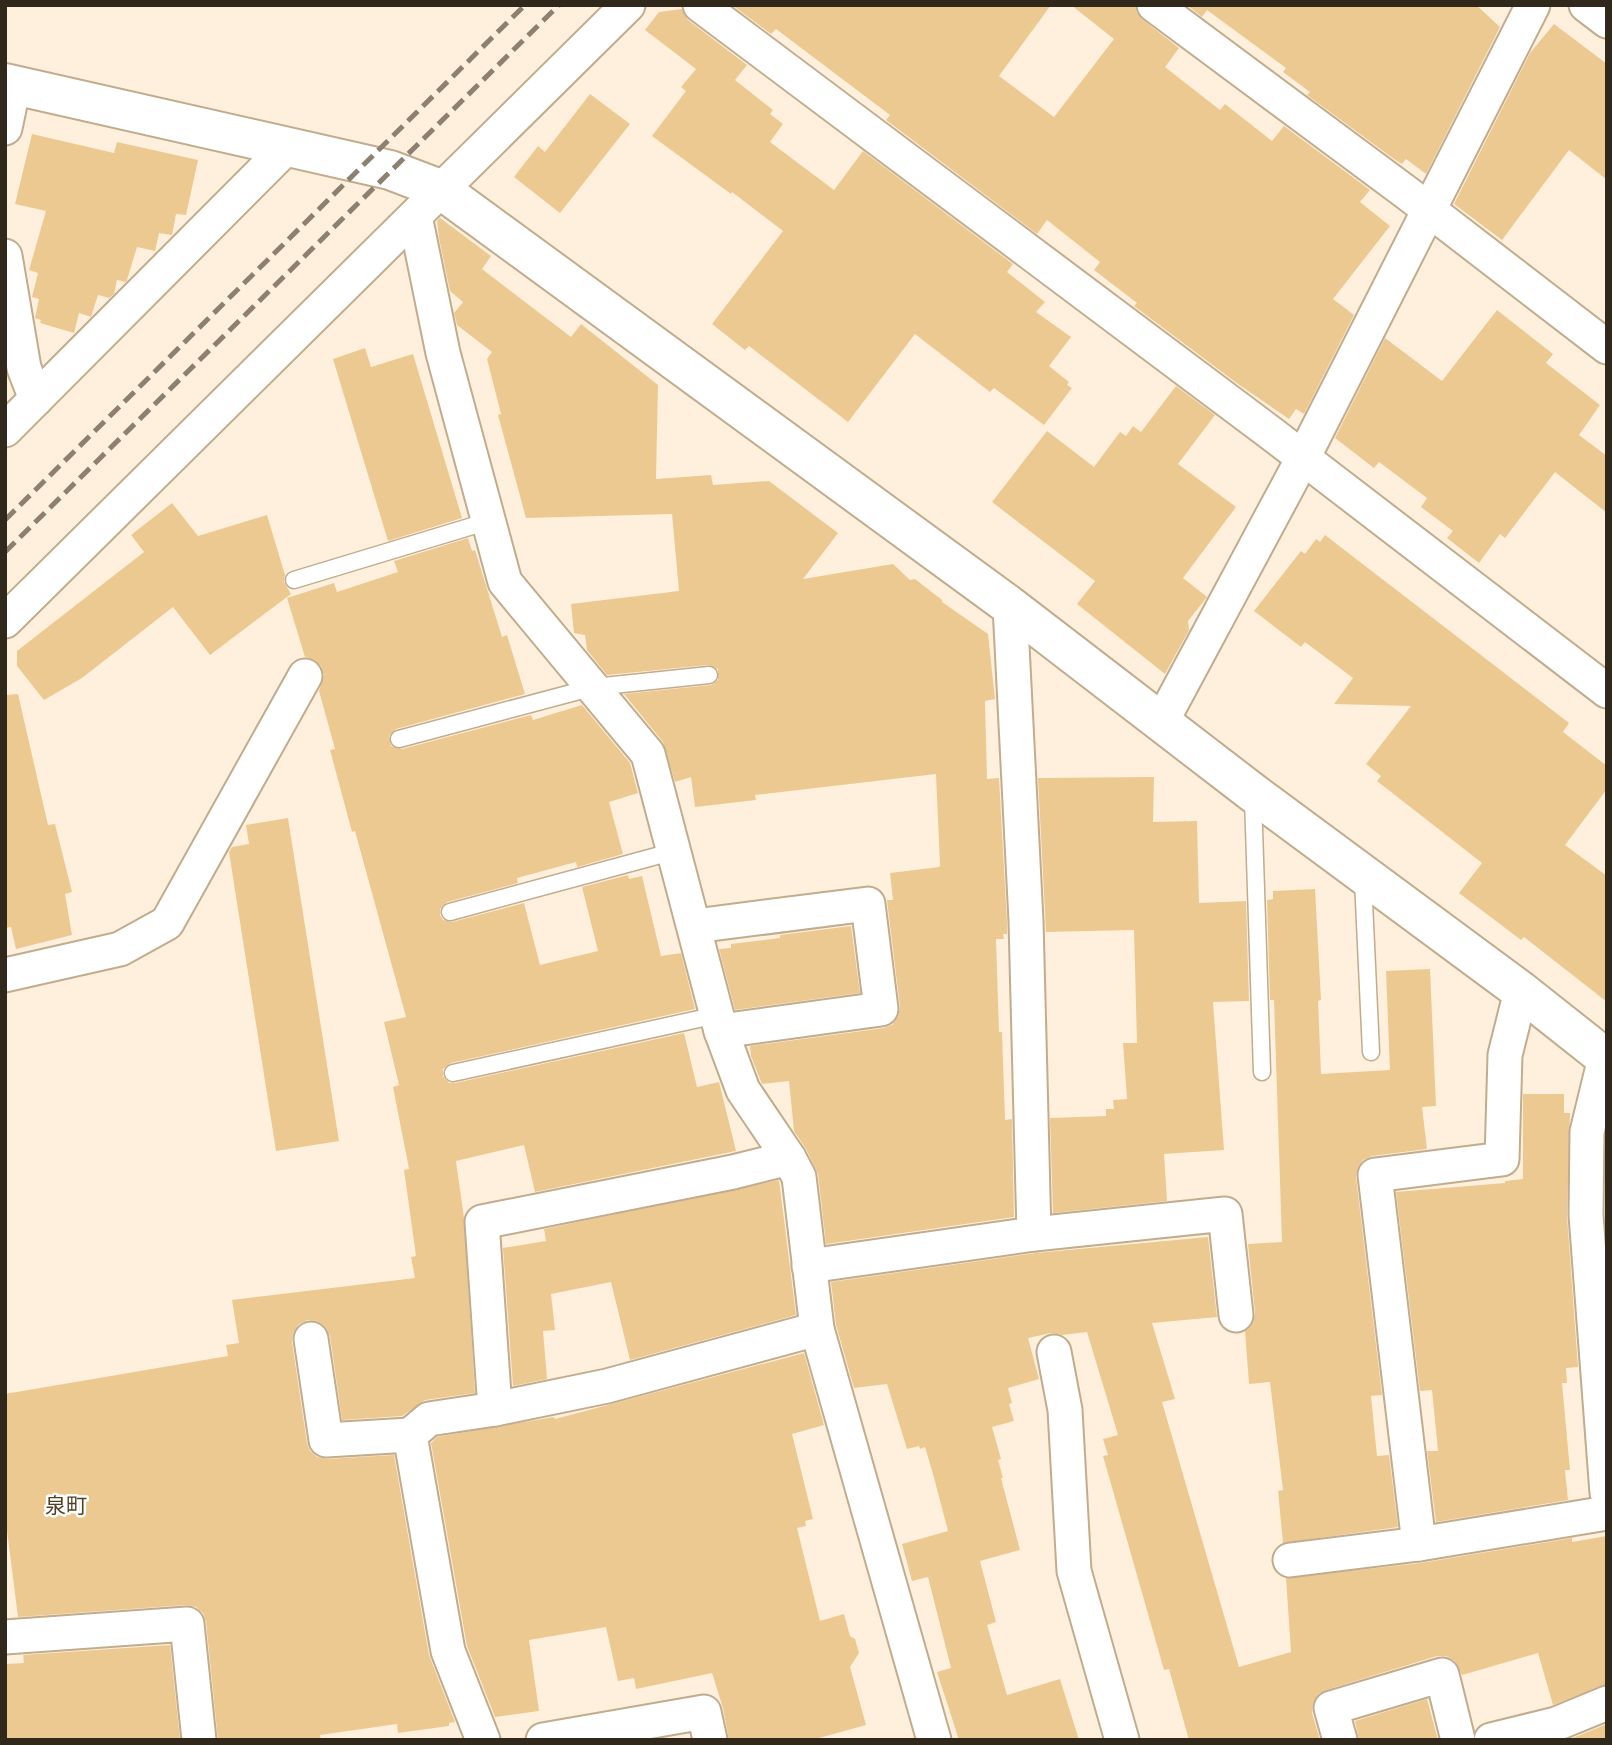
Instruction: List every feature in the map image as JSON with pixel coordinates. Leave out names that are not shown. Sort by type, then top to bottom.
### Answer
[{"type":"street","points":[[5,621],[628,5]]},
{"type":"street","points":[[700,5],[1303,458],[1607,691]]},
{"type":"street","points":[[1154,5],[1607,347]]},
{"type":"street","points":[[1162,721],[1303,458],[1533,5]]},
{"type":"street","points":[[1586,5],[1607,21]]},
{"type":"street","points":[[5,128],[10,84],[390,170],[428,203],[1010,606],[1606,1058],[1587,1132],[1586,1215],[1607,1493]]},
{"type":"street","points":[[5,430],[288,146]]},
{"type":"street","points":[[428,203],[443,353],[505,582],[648,754],[719,1023],[743,1090],[799,1177],[817,1329],[933,1740]]},
{"type":"street","points":[[5,256],[24,368],[36,399]]},
{"type":"street","points":[[1010,606],[1026,921],[1034,1234]]},
{"type":"street","points":[[5,975],[120,949],[167,923],[305,676]]},
{"type":"street","points":[[695,926],[868,904],[881,1009],[719,1023]]},
{"type":"street","points":[[1419,1544],[1375,1175],[1502,1159],[1505,1055],[1521,991]]},
{"type":"street","points":[[495,1409],[482,1222],[789,1158]]},
{"type":"street","points":[[809,1266],[1034,1234],[1225,1214],[1236,1315]]},
{"type":"street","points":[[311,1339],[326,1440],[410,1435],[429,1419],[495,1409],[607,1386],[817,1329]]},
{"type":"street","points":[[1054,1352],[1065,1410],[1074,1571],[1122,1740]]},
{"type":"street","points":[[410,1435],[448,1651],[483,1740]]},
{"type":"street","points":[[1290,1560],[1419,1544],[1607,1513]]},
{"type":"street","points":[[5,1637],[187,1624],[199,1740]]},
{"type":"street","points":[[1340,1740],[1331,1708],[1442,1675],[1458,1740]]},
{"type":"street","points":[[1491,1740],[1556,1724],[1607,1703]]},
{"type":"street","points":[[543,1740],[704,1712],[710,1740]]},
{"type":"lane","points":[[294,580],[489,521]]},
{"type":"lane","points":[[399,739],[593,687],[709,675]]},
{"type":"lane","points":[[1252,792],[1262,1072]]},
{"type":"lane","points":[[450,912],[675,851]]},
{"type":"lane","points":[[1363,874],[1371,1052]]},
{"type":"lane","points":[[453,1073],[719,1023]]},
{"type":"building","points":[[732,5],[1051,5],[999,76],[1054,117],[1114,39],[1071,5],[1135,5],[1143,20],[1179,48],[1165,67],[1220,110],[1225,104],[1272,141],[1284,126],[1370,190],[1360,202],[1390,226],[1333,299],[1354,315],[1304,414],[1296,409],[1289,419],[1238,384],[1134,306],[1137,303],[1094,270],[1100,262],[1047,220],[1037,234],[886,120],[890,115],[776,29],[771,34]]},
{"type":"building","points":[[1187,5],[1476,5],[1500,27],[1426,174],[1406,159],[1402,164],[1394,159],[1307,95],[1310,92],[1283,72],[1286,68],[1207,10],[1202,17]]},
{"type":"building","points":[[682,9],[688,20],[747,65],[735,80],[773,110],[770,114],[783,124],[770,142],[834,190],[863,151],[1013,264],[1007,272],[1045,302],[1036,312],[1071,337],[1049,366],[1069,382],[1067,385],[1072,388],[1044,425],[994,388],[990,392],[915,334],[848,422],[749,346],[745,350],[712,324],[783,231],[652,136],[686,91],[681,87],[696,69],[645,30],[659,12]]},
{"type":"building","points":[[1554,24],[1607,64],[1607,180],[1569,150],[1502,240],[1454,204],[1530,53]]},
{"type":"building","points":[[590,94],[630,124],[560,213],[514,177],[538,146],[545,152]]},
{"type":"building","points":[[32,134],[114,153],[117,142],[198,160],[186,215],[176,214],[172,235],[159,233],[155,251],[137,247],[126,282],[117,280],[114,294],[109,298],[98,295],[91,317],[79,313],[74,333],[40,323],[41,320],[35,318],[39,299],[32,297],[38,273],[29,270],[46,211],[15,204]]},
{"type":"building","points":[[440,218],[491,256],[482,269],[571,337],[581,324],[658,385],[656,479],[711,475],[713,485],[769,481],[838,533],[803,579],[893,564],[910,580],[915,579],[942,602],[988,634],[995,699],[985,701],[987,779],[999,778],[1007,934],[1003,934],[1004,939],[996,939],[999,1032],[1002,1032],[1005,1120],[1012,1119],[1014,1217],[826,1244],[818,1174],[794,1131],[789,1081],[762,1084],[750,1046],[884,1028],[892,1025],[898,1017],[900,1007],[887,900],[893,900],[890,873],[940,865],[936,774],[755,795],[756,800],[695,807],[691,777],[675,782],[663,742],[624,694],[711,685],[718,680],[718,669],[708,665],[607,675],[587,650],[585,635],[574,633],[571,604],[679,591],[672,514],[526,518],[498,415],[501,414],[487,359],[492,352],[457,325],[454,313],[463,302],[450,291],[439,238],[437,221]]},
{"type":"building","points":[[1497,310],[1553,354],[1546,363],[1600,405],[1579,435],[1607,456],[1607,513],[1555,472],[1505,538],[1500,534],[1479,563],[1447,538],[1453,531],[1421,507],[1427,498],[1379,462],[1374,468],[1335,438],[1385,338],[1442,381]]},
{"type":"building","points":[[365,348],[371,367],[413,354],[462,518],[388,541],[333,359]]},
{"type":"building","points":[[1176,386],[1215,415],[1178,464],[1236,507],[1183,578],[1207,597],[1188,621],[1189,630],[1165,674],[1077,604],[1095,581],[992,502],[1047,431],[1094,467],[1120,432],[1126,436],[1133,426],[1141,432]]},
{"type":"building","points":[[172,503],[198,536],[267,515],[285,575],[284,582],[291,594],[210,655],[173,607],[82,678],[44,700],[17,666],[17,651],[144,552],[131,535]]},
{"type":"building","points":[[1325,535],[1569,723],[1563,732],[1607,766],[1607,789],[1565,845],[1607,876],[1607,1002],[1524,937],[1521,940],[1459,893],[1482,863],[1377,781],[1381,776],[1366,764],[1411,706],[1334,704],[1353,678],[1305,642],[1301,647],[1254,611],[1301,551],[1305,554],[1316,539],[1320,542]]},
{"type":"building","points":[[468,538],[472,551],[475,550],[502,637],[507,635],[525,694],[396,729],[389,736],[391,746],[402,749],[531,715],[533,720],[582,705],[630,763],[638,793],[609,802],[623,854],[577,867],[576,862],[517,878],[518,883],[447,902],[440,909],[440,915],[443,920],[452,922],[524,903],[540,965],[598,951],[582,887],[628,875],[629,879],[642,876],[661,956],[681,953],[695,1009],[451,1063],[443,1069],[443,1076],[449,1083],[455,1083],[684,1033],[697,1087],[719,1082],[736,1151],[535,1192],[524,1145],[456,1161],[464,1218],[475,1393],[425,1400],[402,1416],[342,1420],[330,1336],[326,1328],[317,1321],[308,1320],[299,1324],[293,1333],[292,1342],[310,1451],[317,1457],[327,1459],[394,1455],[429,1655],[455,1722],[449,1723],[449,1726],[398,1733],[397,1724],[320,1735],[321,1740],[218,1740],[206,1622],[203,1613],[196,1607],[186,1605],[18,1617],[5,1515],[5,1394],[228,1356],[226,1345],[239,1343],[232,1300],[415,1278],[411,1257],[416,1256],[404,1170],[409,1169],[393,1087],[399,1085],[384,1022],[406,1017],[330,750],[335,749],[319,691],[324,675],[315,660],[305,657],[287,598],[334,583],[337,592],[398,572],[394,561]]},
{"type":"building","points":[[18,694],[48,825],[55,824],[72,892],[65,894],[72,935],[16,949],[11,927],[5,928],[5,695]]},
{"type":"building","points":[[1154,777],[1153,822],[1197,821],[1199,903],[1246,901],[1249,1001],[1213,1002],[1224,1150],[1164,1154],[1167,1201],[1053,1213],[1050,1118],[1106,1116],[1106,1109],[1114,1109],[1113,1100],[1127,1099],[1123,1043],[1137,1043],[1134,930],[1046,932],[1038,778]]},
{"type":"building","points":[[288,818],[339,1141],[276,1151],[229,852],[232,847],[249,844],[246,825]]},
{"type":"building","points":[[1315,889],[1321,1000],[1318,1001],[1321,1074],[1390,1070],[1386,971],[1430,969],[1436,1106],[1422,1107],[1427,1149],[1372,1156],[1363,1160],[1356,1177],[1382,1395],[1371,1396],[1377,1456],[1389,1455],[1398,1527],[1283,1543],[1278,1491],[1283,1490],[1270,1382],[1249,1384],[1245,1331],[1253,1323],[1255,1313],[1248,1244],[1282,1242],[1274,1000],[1270,1000],[1267,900],[1273,899],[1273,891]]},
{"type":"building","points":[[851,926],[860,993],[735,1010],[719,949],[731,948],[731,944],[780,938],[780,935]]},
{"type":"building","points":[[1523,1094],[1564,1094],[1564,1113],[1570,1113],[1567,1216],[1578,1367],[1566,1368],[1567,1383],[1562,1383],[1570,1470],[1565,1470],[1568,1500],[1436,1522],[1427,1451],[1438,1451],[1432,1390],[1420,1391],[1396,1192],[1505,1183],[1523,1179]]},
{"type":"building","points":[[779,1180],[796,1315],[630,1360],[611,1282],[551,1294],[555,1330],[543,1331],[547,1379],[513,1386],[503,1248],[546,1241],[544,1229]]},
{"type":"building","points":[[1208,1237],[1217,1317],[1152,1323],[1175,1399],[1162,1402],[1239,1667],[1291,1652],[1286,1578],[1421,1563],[1572,1538],[1572,1542],[1607,1536],[1607,1684],[1553,1705],[1538,1653],[1462,1675],[1455,1661],[1446,1656],[1437,1656],[1318,1694],[1312,1713],[1320,1740],[1189,1740],[1169,1669],[1164,1670],[1103,1456],[1108,1455],[1103,1439],[1118,1435],[1087,1332],[1062,1335],[1051,1333],[1028,1338],[1039,1379],[1008,1388],[1014,1421],[992,1427],[1001,1459],[998,1460],[1001,1478],[1020,1550],[980,1561],[996,1622],[987,1625],[1007,1695],[1060,1679],[1079,1740],[959,1740],[937,1672],[951,1668],[928,1577],[912,1581],[902,1544],[948,1531],[933,1474],[925,1447],[907,1449],[887,1384],[854,1388],[836,1325],[831,1282],[1036,1253]]},
{"type":"building","points":[[804,1353],[824,1425],[792,1434],[813,1519],[805,1521],[806,1526],[797,1528],[820,1621],[844,1614],[850,1636],[855,1639],[859,1653],[850,1667],[866,1725],[812,1740],[729,1740],[712,1673],[636,1689],[634,1678],[618,1681],[606,1627],[529,1640],[539,1711],[495,1717],[467,1646],[431,1443],[437,1437],[554,1417],[555,1419]]},
{"type":"building","points":[[170,1645],[180,1740],[5,1740],[5,1664],[24,1663],[23,1655]]},
{"type":"building","points":[[1427,1699],[1438,1740],[1359,1740],[1355,1721]]},
{"type":"building","points":[[1607,1724],[1607,1740],[1568,1740]]},
{"type":"railway","points":[[5,520],[525,5]]},
{"type":"railway","points":[[5,552],[559,5]]},
{"type":"district","name":"泉町","points":[[66,1506]]}]
